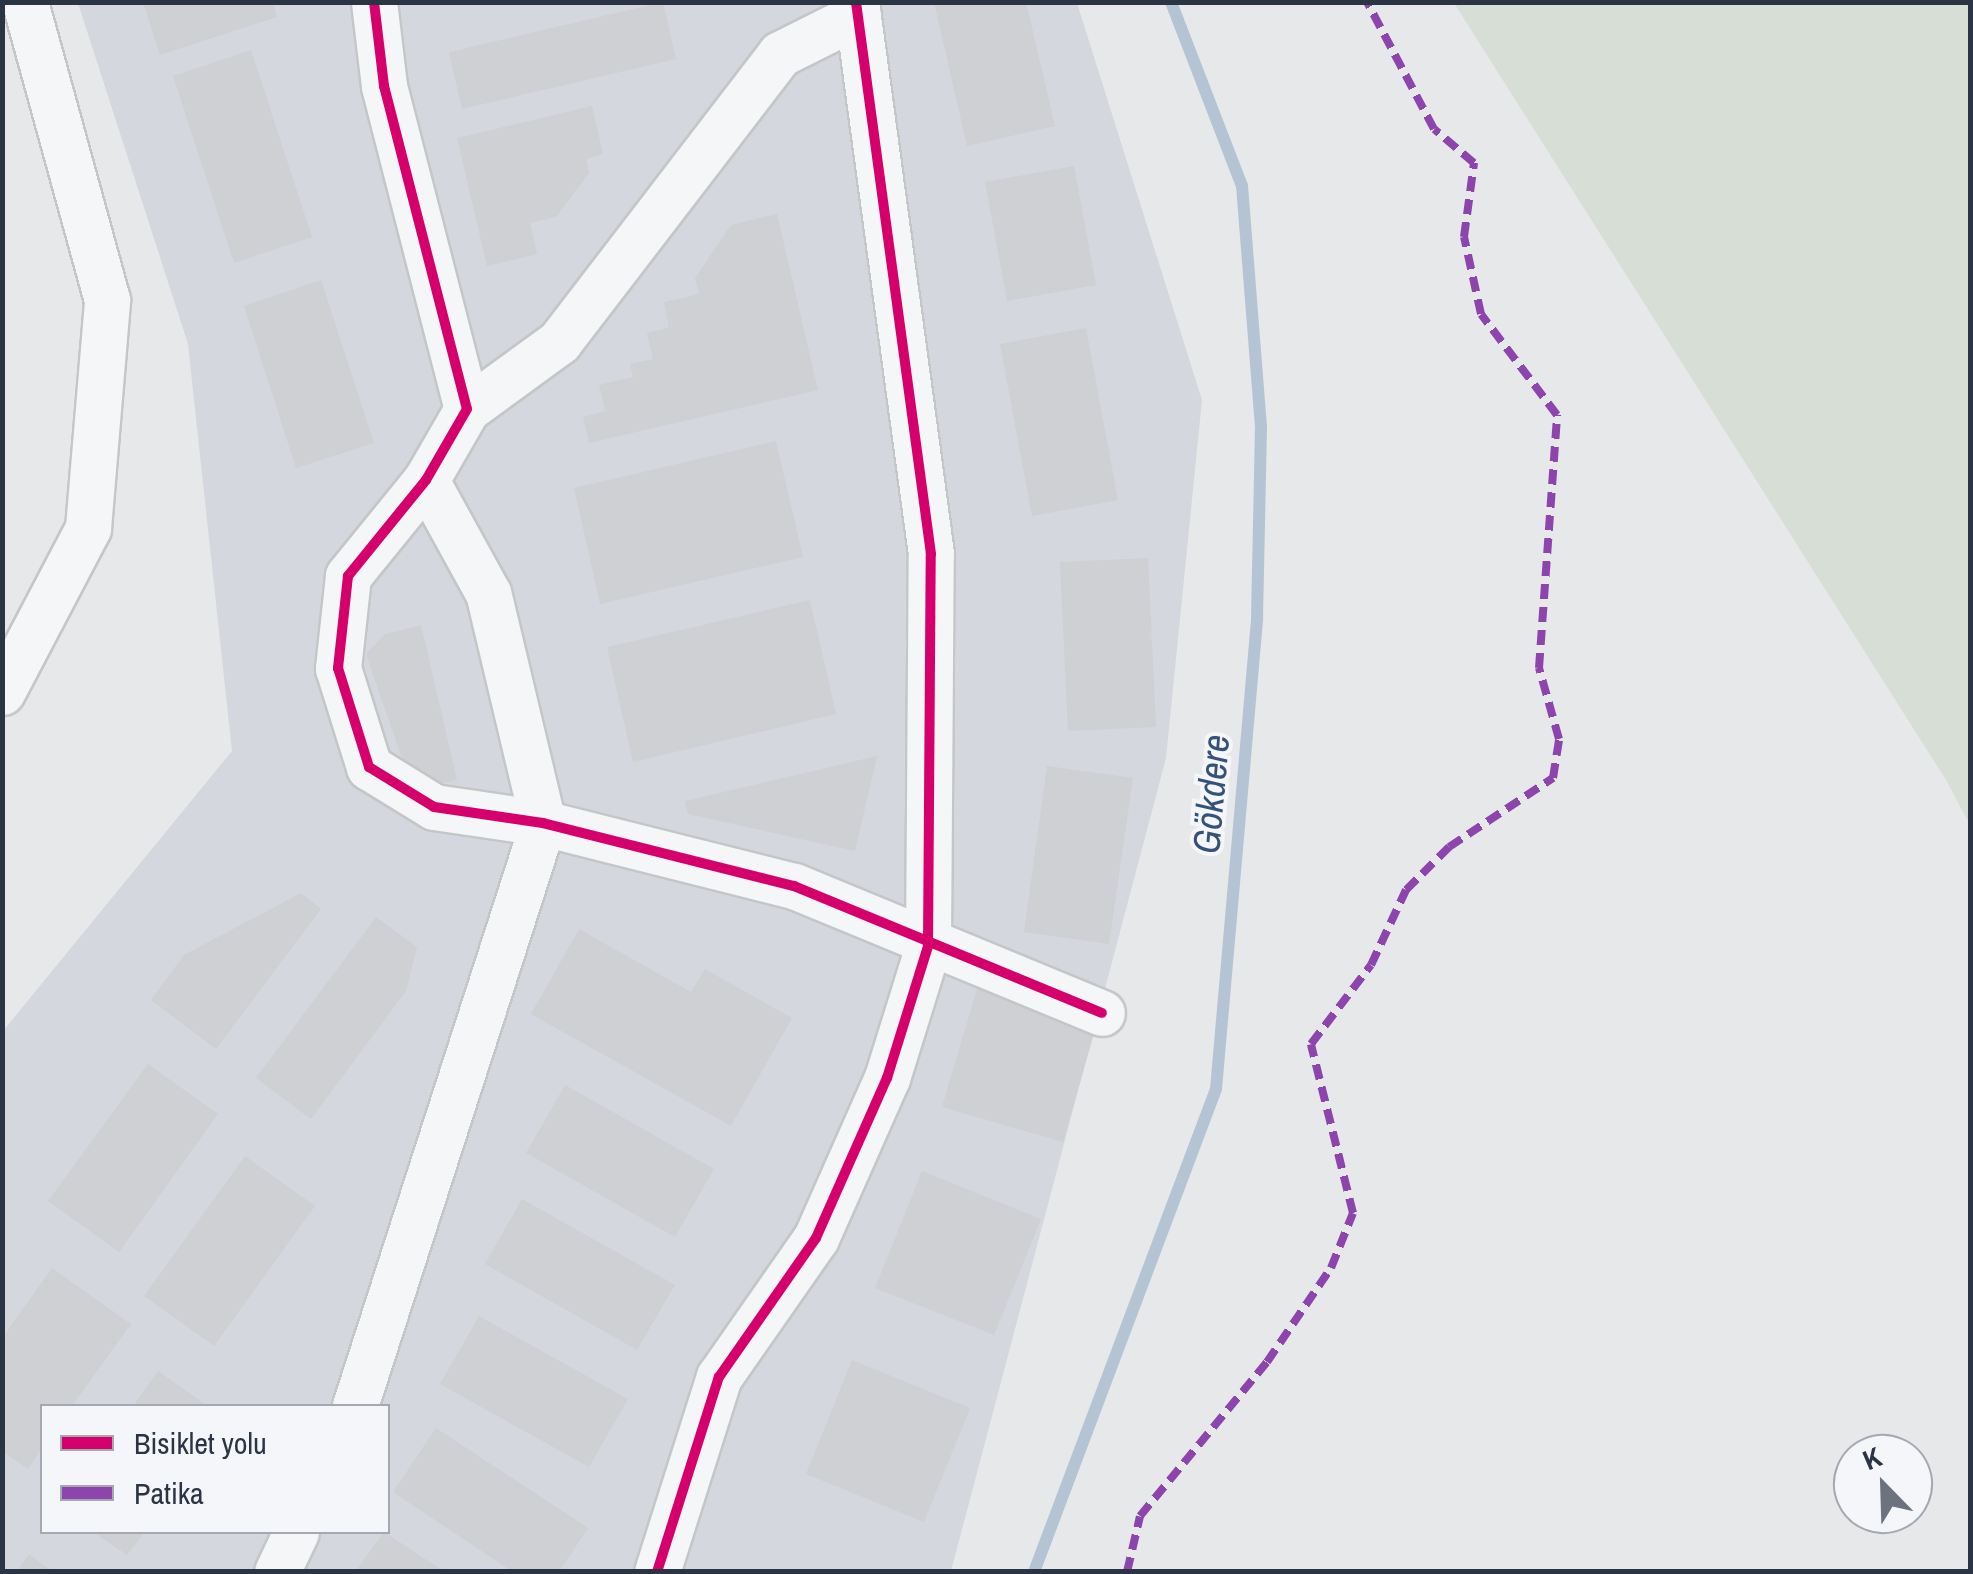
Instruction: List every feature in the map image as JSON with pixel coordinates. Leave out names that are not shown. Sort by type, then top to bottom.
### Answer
[{"type":"street","points":[[2,692],[88,528],[107,300],[26,2]]},
{"type":"street","points":[[374,2],[384,86],[467,409]]},
{"type":"street","points":[[657,1572],[719,1378],[816,1238],[886,1078],[928,946],[931,554],[857,8],[780,54],[560,342],[467,409],[426,480],[348,576],[338,668],[369,767],[434,807],[543,823],[794,886],[928,946],[1102,1013]]},
{"type":"street","points":[[355,1404],[543,823],[488,593],[426,480]]},
{"type":"street","points":[[276,1572],[295,1534]]},
{"type":"shaded area","points":[[78,3],[1077,3],[1202,400],[1166,758],[951,1571],[3,1572],[3,1031],[232,751],[188,344]]},
{"type":"shaded area","points":[[1454,3],[1970,3],[1970,825],[1946,780]]},
{"type":"building","points":[[143,2],[273,2],[277,17],[160,55]]},
{"type":"building","points":[[663,2],[676,59],[462,109],[449,52]]},
{"type":"building","points":[[934,2],[1026,2],[1055,126],[967,146]]},
{"type":"building","points":[[251,50],[312,237],[234,263],[173,76]]},
{"type":"building","points":[[592,106],[603,154],[586,159],[589,173],[556,217],[530,223],[537,254],[487,266],[457,138]]},
{"type":"building","points":[[1074,166],[1096,285],[1007,301],[985,182]]},
{"type":"building","points":[[777,214],[818,390],[589,443],[583,417],[605,411],[599,385],[633,377],[630,364],[653,359],[647,333],[669,327],[664,302],[699,294],[695,278],[731,225]]},
{"type":"building","points":[[321,280],[374,443],[296,468],[244,306]]},
{"type":"building","points":[[1086,328],[1118,500],[1032,516],[1000,344]]},
{"type":"building","points":[[776,441],[803,557],[600,604],[574,488]]},
{"type":"building","points":[[1148,558],[1156,727],[1068,731],[1060,562]]},
{"type":"building","points":[[810,600],[836,714],[633,762],[607,647]]},
{"type":"building","points":[[421,625],[457,780],[413,790],[366,654],[385,634]]},
{"type":"building","points":[[877,756],[855,851],[688,814],[685,801]]},
{"type":"building","points":[[1047,766],[1133,778],[1109,944],[1024,932]]},
{"type":"building","points":[[301,893],[321,909],[216,1049],[151,1000],[184,955]]},
{"type":"building","points":[[376,917],[417,947],[406,991],[311,1119],[256,1078]]},
{"type":"building","points":[[579,929],[691,992],[705,969],[792,1018],[731,1126],[531,1014]]},
{"type":"building","points":[[977,989],[1097,1023],[1063,1142],[942,1107]]},
{"type":"building","points":[[148,1064],[218,1114],[119,1252],[48,1201]]},
{"type":"building","points":[[565,1085],[714,1169],[675,1237],[526,1153]]},
{"type":"building","points":[[245,1156],[315,1206],[214,1346],[144,1296]]},
{"type":"building","points":[[922,1171],[1041,1219],[994,1335],[875,1288]]},
{"type":"building","points":[[522,1199],[675,1285],[637,1350],[485,1264]]},
{"type":"building","points":[[52,1268],[131,1324],[73,1404],[40,1404],[40,1451],[28,1469],[2,1451],[2,1338]]},
{"type":"building","points":[[479,1316],[628,1399],[589,1467],[440,1384]]},
{"type":"building","points":[[852,1360],[970,1408],[924,1522],[806,1474]]},
{"type":"building","points":[[158,1371],[205,1404],[134,1404]]},
{"type":"building","points":[[436,1428],[588,1528],[559,1572],[513,1572],[393,1492]]},
{"type":"building","points":[[96,1534],[143,1534],[127,1555]]},
{"type":"building","points":[[383,1534],[387,1534],[445,1572],[355,1572]]},
{"type":"building","points":[[29,1554],[53,1572],[16,1572]]},
{"type":"waterway","name":"Gökdere","points":[[1034,1572],[1216,1089],[1257,618],[1261,427],[1242,186],[1171,2]]},
{"type":"marked path","points":[[1127,1572],[1140,1516],[1267,1362],[1331,1268],[1353,1213],[1311,1044],[1371,965],[1406,890],[1449,847],[1553,778],[1559,739],[1539,668],[1557,415],[1481,314],[1464,237],[1474,163],[1434,129],[1367,2]]},
{"type":"cycle path","points":[[374,2],[384,86],[467,409],[426,480],[348,576],[338,668],[369,767],[434,807],[543,823],[794,886],[1102,1013]]},
{"type":"cycle path","points":[[657,1572],[719,1377],[816,1238],[887,1078],[928,946],[931,554],[856,2]]}]
